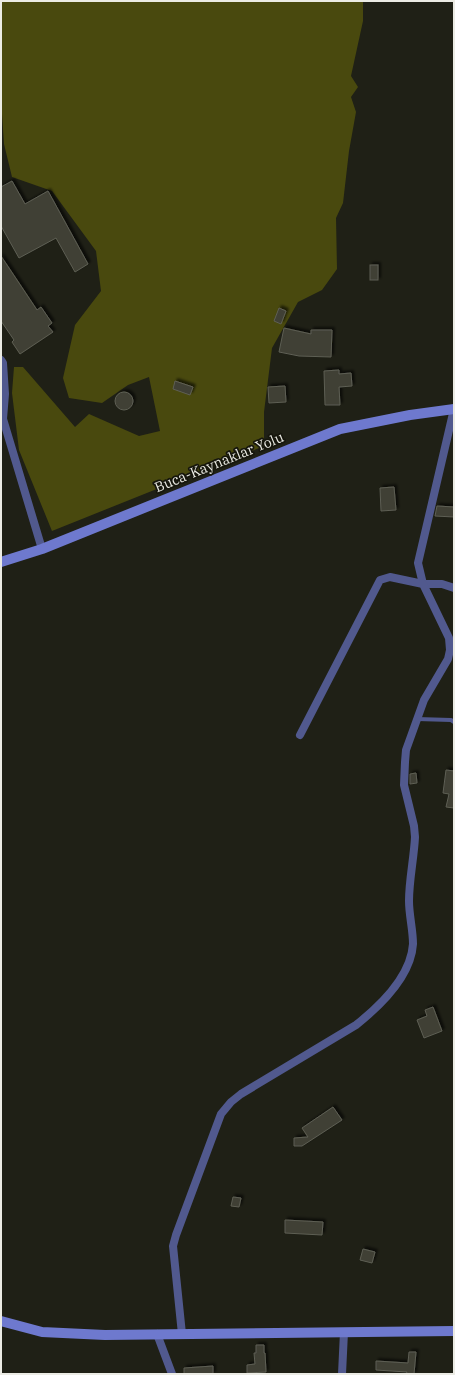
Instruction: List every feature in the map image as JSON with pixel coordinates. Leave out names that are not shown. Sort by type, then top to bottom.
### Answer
[{"type":"street","points":[[1,360],[3,363],[5,394],[3,419],[42,548]]},
{"type":"street","points":[[182,1334],[173,1246],[221,1114],[231,1102],[241,1094],[356,1025],[365,1018],[396,986],[410,959],[412,937],[409,901],[415,837],[412,816],[406,796],[404,774],[406,750],[424,700],[448,659],[450,650],[449,638],[423,584],[418,563],[454,409]]},
{"type":"street","name":"Buca-Kaynaklar Yolu","points":[[1,562],[42,548],[340,429],[454,409]]},
{"type":"street","points":[[300,735],[380,580],[390,577],[423,584],[442,584],[454,588]]},
{"type":"street","points":[[1,1321],[42,1332],[105,1335],[454,1331]]},
{"type":"street","points":[[342,1374],[344,1332]]},
{"type":"street","points":[[157,1334],[172,1374]]},
{"type":"lane","points":[[417,719],[451,720],[454,722]]},
{"type":"shaded area","points":[[1,1],[363,1],[363,21],[351,76],[358,87],[351,97],[356,112],[349,151],[343,203],[336,218],[337,269],[322,290],[298,302],[272,348],[264,412],[264,446],[52,531],[19,450],[12,393],[14,367],[23,367],[75,427],[89,414],[139,436],[160,431],[149,377],[128,385],[102,403],[69,398],[63,378],[75,325],[101,291],[96,251],[52,191],[12,177],[4,144],[1,99]]},
{"type":"building","points":[[12,181],[25,204],[48,191],[88,264],[75,272],[56,238],[19,258],[1,226],[1,187]]},
{"type":"building","points":[[1,256],[37,310],[41,307],[52,323],[48,326],[53,332],[20,354],[12,342],[14,340],[1,321]]},
{"type":"building","points":[[370,265],[378,265],[378,280],[370,280]]},
{"type":"building","points":[[279,308],[286,311],[281,324],[274,321]]},
{"type":"building","points":[[284,328],[311,334],[311,330],[332,330],[331,357],[299,356],[279,352]]},
{"type":"building","points":[[339,370],[339,374],[351,373],[352,386],[339,387],[340,405],[325,405],[324,371]]},
{"type":"building","points":[[175,381],[193,387],[190,395],[173,389]]},
{"type":"building","points":[[285,386],[286,402],[269,403],[268,387]]},
{"type":"building","points":[[124,392],[130,395],[133,401],[130,407],[124,410],[118,407],[115,401],[118,395]]},
{"type":"building","points":[[394,487],[396,510],[381,511],[380,488]]},
{"type":"building","points":[[437,506],[454,507],[454,517],[435,516]]},
{"type":"building","points":[[446,770],[454,771],[454,808],[446,807],[449,794],[443,793]]},
{"type":"building","points":[[416,773],[417,783],[410,784],[410,774]]},
{"type":"building","points":[[433,1007],[442,1031],[424,1038],[417,1020],[427,1016],[425,1010]]},
{"type":"building","points":[[333,1107],[342,1120],[302,1146],[294,1146],[294,1138],[308,1137],[302,1128]]},
{"type":"building","points":[[233,1197],[241,1198],[239,1207],[231,1206]]},
{"type":"building","points":[[285,1220],[323,1222],[322,1235],[285,1233]]},
{"type":"building","points":[[363,1249],[375,1252],[372,1263],[360,1260]]},
{"type":"building","points":[[256,1345],[264,1345],[266,1372],[247,1373],[247,1365],[255,1364],[254,1353],[256,1353]]},
{"type":"building","points":[[409,1352],[416,1352],[414,1374],[406,1374],[407,1372],[376,1370],[376,1361],[408,1363]]},
{"type":"building","points":[[213,1366],[213,1374],[184,1374],[184,1368]]}]
